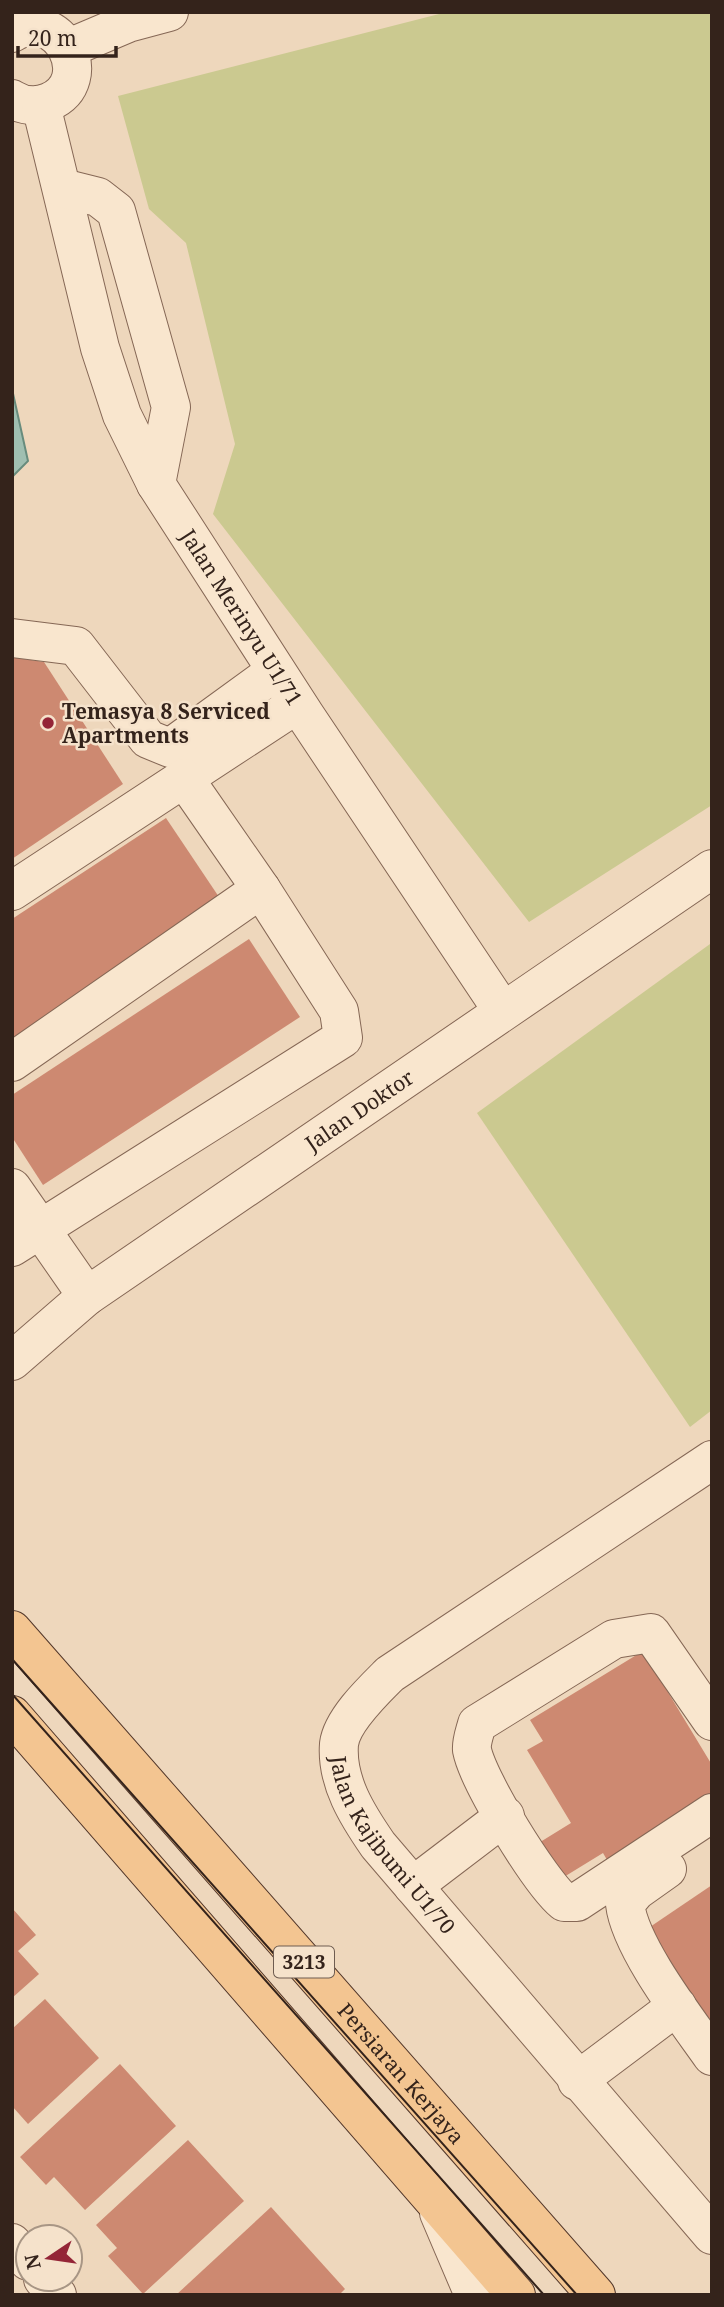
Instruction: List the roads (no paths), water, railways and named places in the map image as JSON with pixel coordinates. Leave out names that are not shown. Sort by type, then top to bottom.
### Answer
[{"type":"main road","name":"Persiaran Kerjaya","points":[[12,1630],[596,2295]]},
{"type":"main road","name":"3213","points":[[12,1715],[516,2295]]},
{"type":"street","points":[[69,48],[128,23],[169,12]]},
{"type":"street","points":[[12,33],[27,26],[40,26],[61,38],[69,48],[73,72],[62,93],[27,102]]},
{"type":"street","name":"Jalan Merinyu U1/71","points":[[27,102],[62,188],[100,348],[122,415],[156,484],[276,671],[502,1010]]},
{"type":"street","points":[[62,188],[98,197],[116,211],[171,407],[156,484]]},
{"type":"street","points":[[12,638],[76,646],[148,739],[170,748],[276,671]]},
{"type":"street","points":[[12,891],[184,778],[301,709]]},
{"type":"street","points":[[254,879],[236,817],[218,785],[223,768],[301,709]]},
{"type":"street","points":[[25,1238],[343,1038],[339,1011],[254,879],[184,778]]},
{"type":"street","name":"Jalan Doktor","points":[[12,1361],[80,1302],[502,1010],[712,869]]},
{"type":"street","points":[[12,1062],[254,879]]},
{"type":"street","points":[[12,1188],[25,1238],[80,1302]]},
{"type":"street","points":[[12,1259],[37,1252],[80,1302]]},
{"type":"street","name":"Jalan Kajibumi U1/70","points":[[712,1460],[390,1674],[361,1702],[339,1742],[342,1772],[352,1807],[413,1886],[712,2235]]},
{"type":"street","points":[[712,1721],[651,1633],[614,1639],[477,1724],[471,1747],[477,1767],[505,1816],[552,1892],[564,1902],[577,1902],[712,1813]]},
{"type":"street","points":[[413,1886],[505,1816]]},
{"type":"street","points":[[712,1839],[636,1891],[625,1904],[627,1922],[677,2007],[712,2056]]},
{"type":"street","points":[[578,2081],[677,2007]]},
{"type":"street","points":[[434,2202],[474,2295]]},
{"type":"tram line","points":[[12,1659],[577,2295]]},
{"type":"tram line","points":[[12,1694],[544,2295]]},
{"type":"place","name":"Temasya 8 Serviced Apartments","points":[[48,723]]}]
